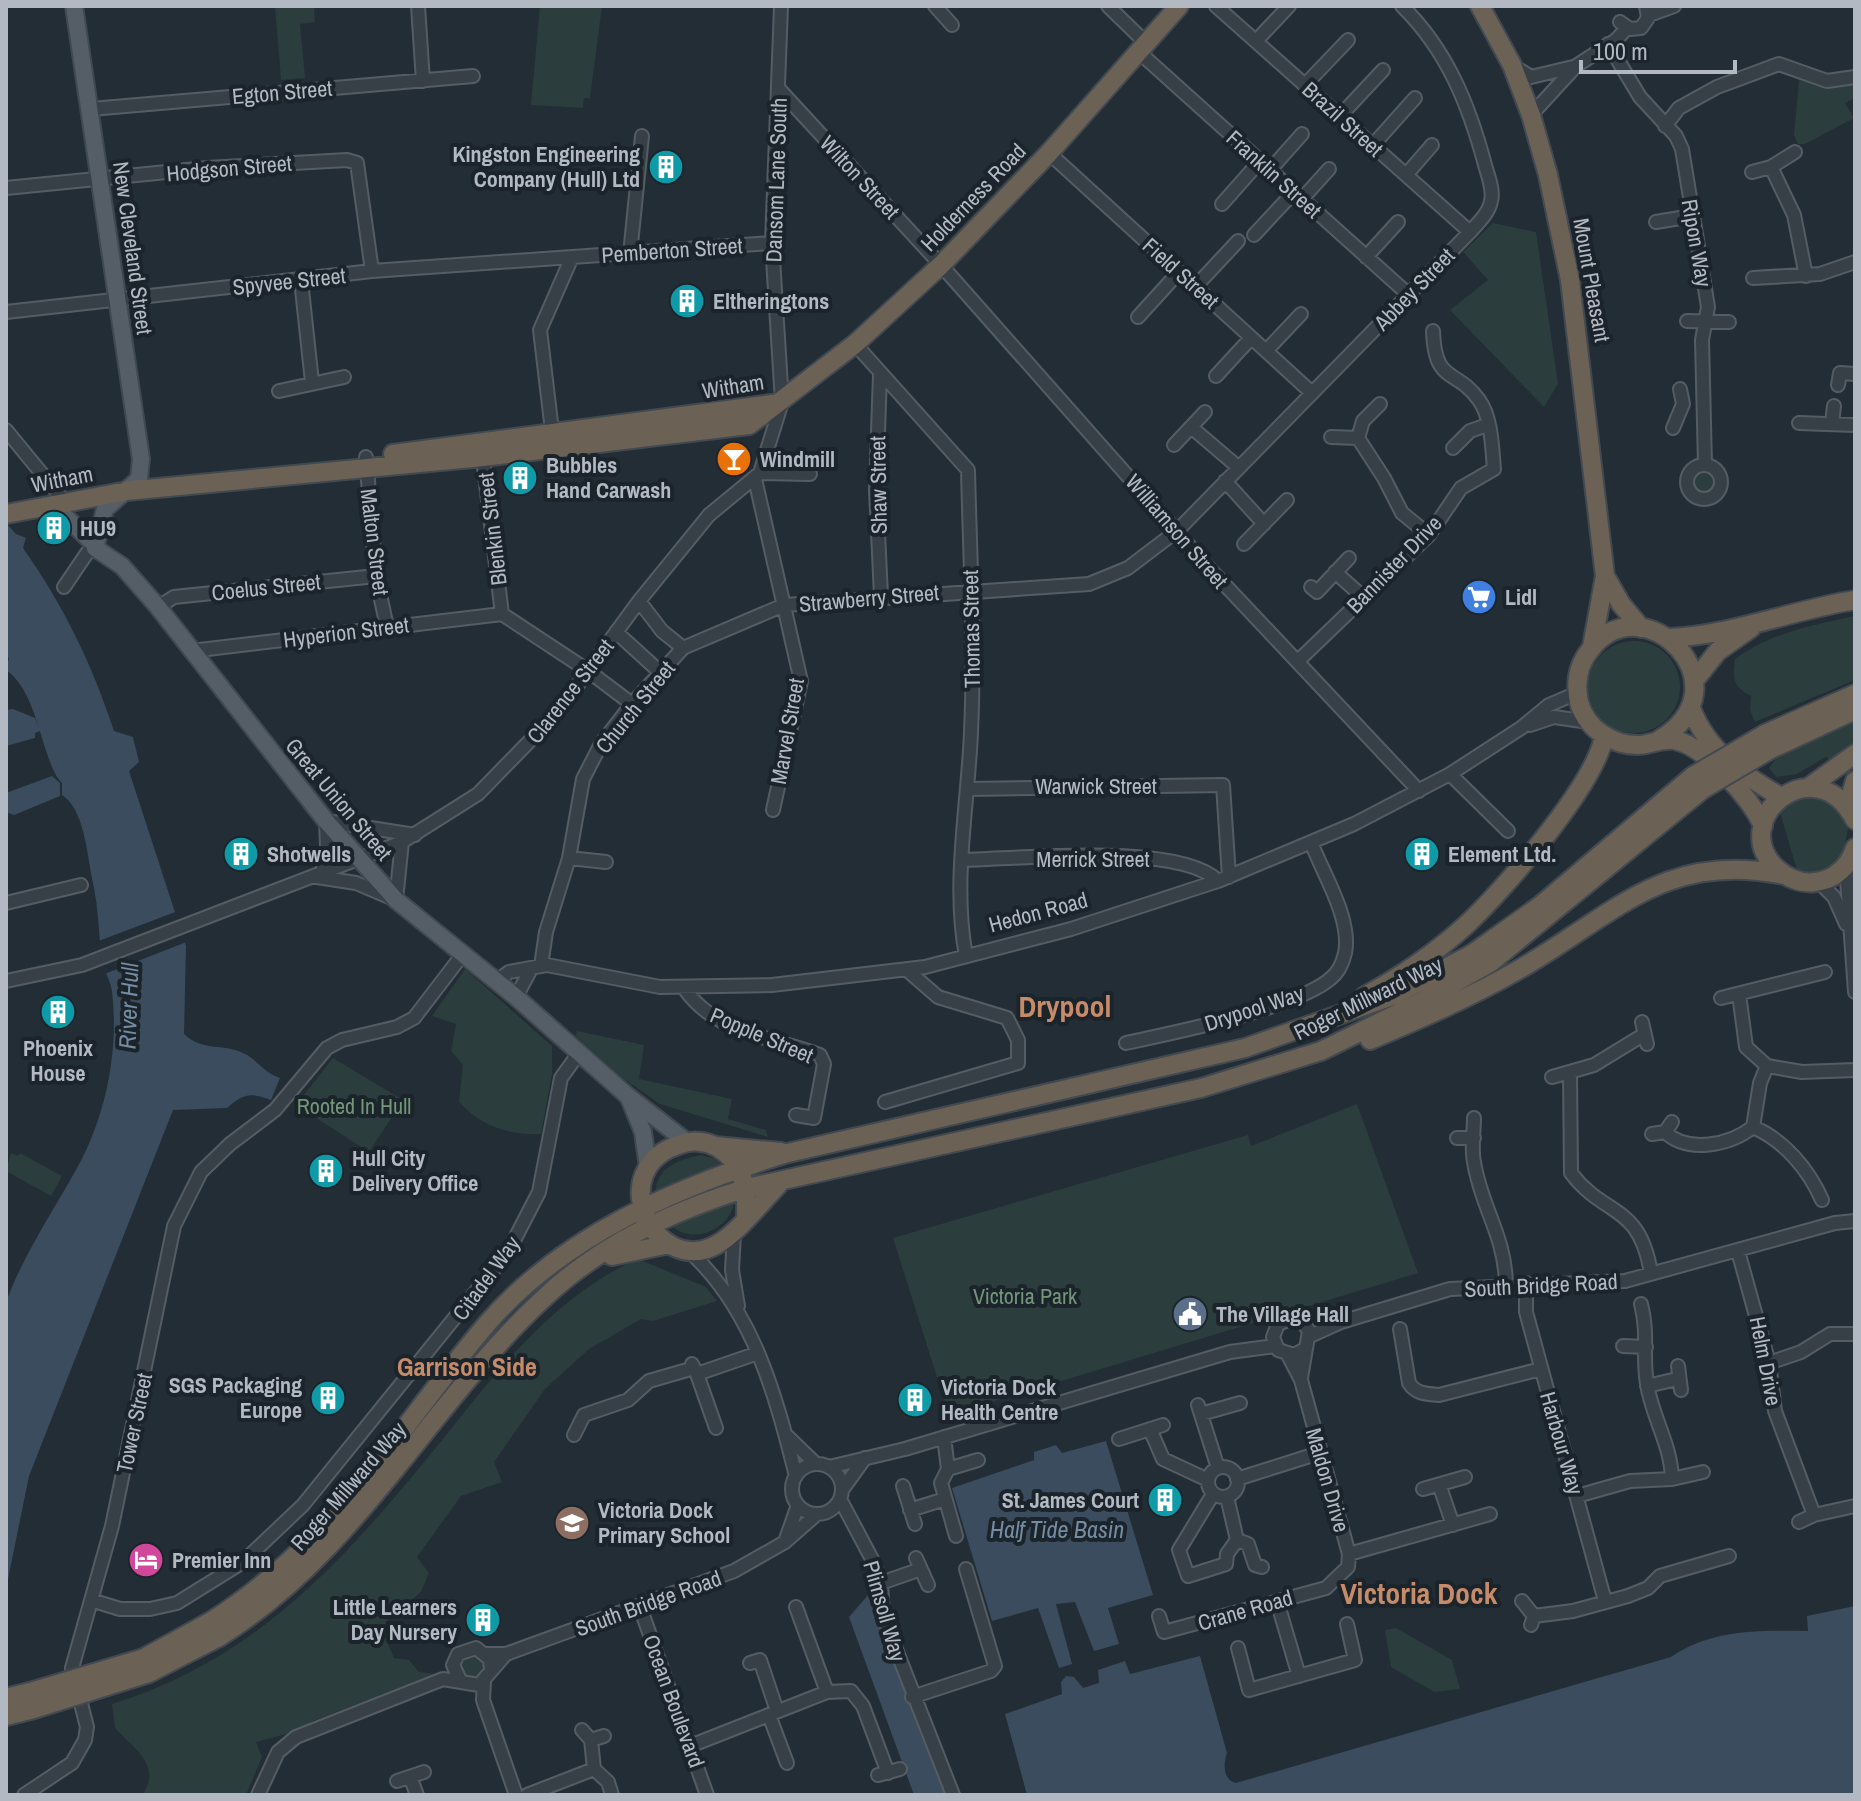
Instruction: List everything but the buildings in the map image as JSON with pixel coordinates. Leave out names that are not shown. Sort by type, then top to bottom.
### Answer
[{"type":"highway","name":"Holderness Road","points":[[782,402],[855,344],[941,265],[1049,153],[1179,6]]},
{"type":"highway","name":"Mount Pleasant","points":[[1480,6],[1512,65],[1531,115],[1548,175],[1577,325],[1605,576]]},
{"type":"highway","name":"Witham","points":[[6,514],[192,477],[749,425],[782,402]]},
{"type":"highway","name":"Witham","points":[[554,442],[782,402]]},
{"type":"highway","points":[[1605,576],[1621,604],[1641,628]]},
{"type":"highway","points":[[1605,576],[1592,647],[1577,676],[1577,693],[1589,722],[1604,736],[1631,744],[1659,740],[1689,744],[1755,807],[1763,826],[1766,854],[1784,875]]},
{"type":"highway","points":[[1592,647],[1606,636],[1623,629],[1641,628],[1669,638],[1704,636],[1810,607],[1855,600]]},
{"type":"highway","points":[[1694,681],[1718,651],[1760,622]]},
{"type":"highway","points":[[1659,740],[1683,721],[1691,708],[1694,681],[1690,664],[1669,638]]},
{"type":"highway","name":"Roger Millward Way","points":[[6,1716],[112,1687],[214,1630],[288,1565],[362,1488],[487,1324],[525,1287],[640,1199],[788,1153],[1245,1048],[1395,995],[1472,954],[1541,905],[1698,782],[1855,694]]},
{"type":"highway","points":[[1691,708],[1696,722],[1730,766],[1781,797]]},
{"type":"highway","name":"Roger Millward Way","points":[[1768,742],[1855,710]]},
{"type":"highway","points":[[1318,1023],[1395,980],[1465,925],[1591,774],[1604,736]]},
{"type":"highway","points":[[1763,826],[1772,805],[1781,797],[1809,787],[1855,754]]},
{"type":"highway","points":[[1851,813],[1855,781]]},
{"type":"highway","name":"Roger Millward Way","points":[[6,1698],[134,1662],[182,1640],[258,1613],[303,1575],[390,1477],[481,1364],[547,1295],[594,1260],[649,1226],[698,1203],[747,1188],[1201,1088],[1321,1051],[1417,1004],[1490,963],[1698,782]]},
{"type":"highway","points":[[1809,787],[1824,789],[1851,813]]},
{"type":"highway","points":[[1201,1088],[1334,1055],[1441,1010],[1520,969],[1631,898],[1677,876],[1727,869],[1755,869],[1807,883],[1819,882],[1846,866],[1855,848]]},
{"type":"highway","points":[[687,1142],[669,1147],[648,1167],[640,1199],[649,1226],[669,1244],[688,1250],[713,1247],[734,1234],[746,1216],[782,1181]]},
{"type":"highway","name":"Roger Millward Way","points":[[687,1142],[788,1153]]},
{"type":"highway","points":[[715,1146],[739,1168],[747,1188],[746,1216]]},
{"type":"highway","name":"Roger Millward Way","points":[[594,1260],[669,1244]]},
{"type":"main road","name":"New Cleveland Street","points":[[74,6],[141,459],[139,479],[126,491]]},
{"type":"main road","points":[[94,546],[105,509],[126,491]]},
{"type":"main road","name":"Great Union Street","points":[[60,504],[94,546],[122,566],[158,607],[326,821],[396,900],[516,997],[629,1097],[687,1142]]},
{"type":"main road","name":"Great Union Street","points":[[629,1097],[643,1132],[648,1167]]},
{"type":"street","points":[[423,81],[418,6],[426,6]]},
{"type":"street","name":"Dansom Lane South","points":[[781,6],[772,243],[782,402]]},
{"type":"street","points":[[935,6],[952,25]]},
{"type":"street","name":"Franklin Street","points":[[1108,6],[1144,48],[1260,161],[1409,295]]},
{"type":"street","name":"Brazil Street","points":[[1216,6],[1470,232]]},
{"type":"street","points":[[1256,41],[1289,6]]},
{"type":"street","name":"Abbey Street","points":[[1178,530],[1470,232],[1491,206],[1482,154],[1458,83],[1426,30],[1402,6]]},
{"type":"street","points":[[1624,25],[1641,28],[1648,11],[1669,6]]},
{"type":"street","points":[[1531,115],[1576,66],[1612,42],[1624,25],[1620,7]]},
{"type":"street","points":[[1305,85],[1348,40]]},
{"type":"street","name":"Ripon Way","points":[[1612,42],[1640,97],[1682,149],[1708,307],[1702,340],[1705,465]]},
{"type":"street","points":[[1665,126],[1679,108],[1717,87],[1779,64],[1827,81],[1855,77]]},
{"type":"street","points":[[1512,65],[1531,77],[1576,66]]},
{"type":"street","points":[[1340,116],[1383,70]]},
{"type":"street","name":"Egton Street","points":[[91,109],[473,76]]},
{"type":"street","name":"Wilton Street","points":[[779,89],[941,265]]},
{"type":"street","points":[[1373,145],[1415,98]]},
{"type":"street","points":[[1270,170],[1302,134]]},
{"type":"street","points":[[630,254],[642,136]]},
{"type":"street","points":[[1406,175],[1432,145]]},
{"type":"street","points":[[1752,172],[1771,167],[1795,152]]},
{"type":"street","name":"Field Street","points":[[1049,153],[1312,393]]},
{"type":"street","name":"Hodgson Street","points":[[6,188],[221,167],[321,160],[357,163],[372,271]]},
{"type":"street","points":[[1222,204],[1260,161]]},
{"type":"street","points":[[1771,167],[1794,215],[1803,243],[1806,276]]},
{"type":"street","points":[[1254,235],[1329,169]]},
{"type":"street","points":[[1655,220],[1692,216]]},
{"type":"street","points":[[1366,257],[1398,222]]},
{"type":"street","points":[[1195,287],[1238,241]]},
{"type":"street","name":"Pemberton Street","points":[[572,257],[772,243]]},
{"type":"street","points":[[554,442],[540,330],[572,257]]},
{"type":"street","name":"Spyvee Street","points":[[6,312],[372,271],[572,257]]},
{"type":"street","points":[[1753,278],[1806,276],[1855,262]]},
{"type":"street","name":"Williamson Street","points":[[941,265],[1209,568],[1419,791]]},
{"type":"street","points":[[1138,317],[1179,272]]},
{"type":"street","points":[[301,280],[312,382]]},
{"type":"street","points":[[1266,351],[1301,314]]},
{"type":"street","points":[[1687,321],[1729,322]]},
{"type":"street","points":[[1421,363],[1434,358],[1433,331]]},
{"type":"street","points":[[1216,376],[1251,338]]},
{"type":"street","name":"Thomas Street","points":[[855,344],[968,470],[972,709],[962,860],[966,956]]},
{"type":"street","name":"Bannister Drive","points":[[1298,661],[1429,535],[1461,488],[1494,469],[1479,399],[1439,366],[1434,358]]},
{"type":"street","points":[[1838,385],[1840,373],[1855,374]]},
{"type":"street","name":"Shaw Street","points":[[880,374],[876,490],[881,596]]},
{"type":"street","points":[[279,391],[344,377]]},
{"type":"street","points":[[1673,428],[1683,404],[1680,389]]},
{"type":"street","points":[[782,402],[758,476],[810,474]]},
{"type":"street","points":[[1380,404],[1363,421],[1358,438],[1402,513],[1429,535]]},
{"type":"street","points":[[1683,404],[1706,407]]},
{"type":"street","points":[[1832,423],[1834,406]]},
{"type":"street","points":[[1174,445],[1205,412]]},
{"type":"street","points":[[1799,423],[1855,425]]},
{"type":"street","points":[[749,425],[759,424],[768,434],[767,454]]},
{"type":"street","points":[[1453,448],[1470,431],[1487,425]]},
{"type":"street","points":[[1191,427],[1238,467]]},
{"type":"street","points":[[6,430],[60,504]]},
{"type":"street","points":[[1331,437],[1358,438]]},
{"type":"street","name":"Blenkin Street","points":[[482,450],[502,614]]},
{"type":"street","name":"Malton Street","points":[[366,463],[376,576],[387,627]]},
{"type":"street","name":"Clarence Street","points":[[6,981],[63,971],[402,842],[478,794],[557,713],[639,601],[709,515],[758,476]]},
{"type":"street","name":"Marvel Street","points":[[758,476],[801,681],[773,810]]},
{"type":"street","points":[[1225,481],[1264,524]]},
{"type":"street","points":[[1244,544],[1287,500]]},
{"type":"street","name":"Strawberry Street","points":[[784,605],[970,589],[1059,586],[1104,580],[1128,568],[1178,530]]},
{"type":"street","points":[[64,587],[94,546]]},
{"type":"street","points":[[1311,587],[1317,592],[1349,558]]},
{"type":"street","points":[[1335,572],[1363,597]]},
{"type":"street","name":"Coelus Street","points":[[158,607],[174,597],[376,576]]},
{"type":"street","points":[[639,601],[662,631],[683,648]]},
{"type":"street","name":"Church Street","points":[[536,968],[569,858],[583,779],[601,744],[632,704],[683,648],[784,605]]},
{"type":"street","points":[[502,614],[632,704]]},
{"type":"street","name":"Hyperion Street","points":[[191,651],[502,614]]},
{"type":"street","points":[[616,632],[661,673]]},
{"type":"street","name":"Hedon Road","points":[[497,981],[509,972],[536,968],[684,988],[772,985],[907,970],[1071,929],[1223,879],[1311,842],[1450,774],[1521,728],[1549,705],[1577,693]]},
{"type":"street","name":"Hedon Road","points":[[1521,728],[1554,717],[1589,722]]},
{"type":"street","points":[[1450,774],[1508,831]]},
{"type":"street","name":"Warwick Street","points":[[968,789],[1223,785],[1223,879]]},
{"type":"street","points":[[402,842],[396,900],[356,883],[318,875],[327,846],[326,821],[415,835]]},
{"type":"street","name":"Drypool Way","points":[[1126,1043],[1185,1031],[1291,999],[1320,986],[1337,972],[1345,953],[1345,931],[1311,842]]},
{"type":"street","name":"Merrick Street","points":[[962,860],[1150,857],[1184,862],[1223,879]]},
{"type":"street","points":[[569,858],[606,862]]},
{"type":"street","points":[[1846,866],[1855,986]]},
{"type":"street","points":[[1819,882],[1834,897],[1850,934]]},
{"type":"street","points":[[6,903],[81,885]]},
{"type":"street","points":[[6,895],[6,909]]},
{"type":"street","name":"Tower Street","points":[[24,1795],[72,1763],[85,1740],[87,1727],[72,1668],[94,1601],[141,1394],[174,1226],[185,1198],[201,1172],[230,1144],[275,1110],[307,1068],[327,1048],[342,1040],[397,1027],[414,1018],[463,954]]},
{"type":"street","points":[[516,997],[536,968]]},
{"type":"street","points":[[885,1102],[1018,1063],[1018,1040],[1007,1018],[938,997],[907,970]]},
{"type":"street","points":[[1721,998],[1825,972]]},
{"type":"street","name":"Popple Street","points":[[684,988],[696,1006],[733,1027],[820,1055],[824,1064],[814,1118],[796,1115]]},
{"type":"street","points":[[1739,994],[1746,1047],[1767,1066],[1802,1072],[1855,1070]]},
{"type":"street","points":[[1552,1077],[1570,1074],[1608,1059],[1644,1033]]},
{"type":"street","name":"Citadel Way","points":[[94,1601],[135,1609],[177,1603],[243,1562],[303,1505],[508,1252],[539,1192],[561,1078],[579,1053]]},
{"type":"street","points":[[1663,1129],[1675,1142],[1698,1146],[1742,1134],[1753,1127],[1758,1115],[1760,1083],[1767,1066]]},
{"type":"street","points":[[1570,1074],[1571,1173],[1587,1191],[1628,1217],[1647,1252],[1651,1273]]},
{"type":"street","points":[[1474,1118],[1473,1161],[1485,1203],[1501,1238],[1506,1284]]},
{"type":"street","points":[[1753,1127],[1769,1134],[1791,1156],[1812,1179],[1822,1200]]},
{"type":"street","points":[[1457,1138],[1474,1138]]},
{"type":"street","name":"South Bridge Road","points":[[1835,1223],[1855,1211]]},
{"type":"street","name":"South Bridge Road","points":[[1274,1339],[1287,1319],[1307,1330],[1450,1289],[1526,1283],[1593,1285],[1738,1251],[1835,1223],[1855,1221]]},
{"type":"street","points":[[734,1234],[732,1270],[739,1309]]},
{"type":"street","points":[[688,1250],[714,1274],[739,1309],[758,1353],[785,1434],[796,1476],[792,1490],[798,1505],[785,1542]]},
{"type":"street","name":"Helm Drive","points":[[1738,1251],[1769,1363],[1775,1411],[1814,1515]]},
{"type":"street","name":"Harbour Way","points":[[1526,1283],[1526,1312],[1605,1601]]},
{"type":"street","points":[[1641,1304],[1648,1332],[1647,1386],[1672,1457],[1672,1479]]},
{"type":"street","points":[[1400,1329],[1404,1369],[1413,1390]]},
{"type":"street","name":"Maldon Drive","points":[[1301,1380],[1307,1330]]},
{"type":"street","points":[[1769,1363],[1801,1352],[1830,1334],[1855,1335]]},
{"type":"street","points":[[796,1476],[822,1465],[865,1458],[944,1437],[1274,1339],[1288,1355],[1305,1349]]},
{"type":"street","points":[[1623,1346],[1646,1347]]},
{"type":"street","points":[[574,1435],[584,1415],[628,1400],[649,1381],[758,1353]]},
{"type":"street","name":"Maldon Drive","points":[[1288,1355],[1301,1380],[1349,1554],[1348,1567],[1340,1578]]},
{"type":"street","points":[[694,1368],[716,1428]]},
{"type":"street","points":[[1413,1390],[1439,1395],[1541,1369]]},
{"type":"street","points":[[1647,1386],[1679,1378]]},
{"type":"street","points":[[1403,1401],[1413,1390]]},
{"type":"street","points":[[1218,1468],[1200,1410],[1240,1403]]},
{"type":"street","points":[[1119,1439],[1163,1425]]},
{"type":"street","points":[[1150,1429],[1163,1459],[1208,1480],[1213,1494]]},
{"type":"street","points":[[785,1434],[839,1476],[841,1494]]},
{"type":"street","points":[[944,1437],[948,1469],[941,1483],[956,1536]]},
{"type":"street","points":[[1237,1479],[1319,1453]]},
{"type":"street","points":[[821,1513],[841,1494],[865,1458]]},
{"type":"street","points":[[948,1469],[978,1460]]},
{"type":"street","points":[[1213,1494],[1227,1497],[1236,1490],[1237,1479],[1232,1470],[1218,1468]]},
{"type":"street","points":[[1208,1480],[1218,1468]]},
{"type":"street","points":[[1577,1496],[1630,1481],[1672,1479],[1703,1472]]},
{"type":"street","points":[[1423,1489],[1440,1487],[1465,1477]]},
{"type":"street","points":[[903,1486],[915,1524]]},
{"type":"street","points":[[1440,1487],[1453,1525]]},
{"type":"street","name":"Plimsoll Way","points":[[841,1494],[881,1583],[883,1616],[912,1697],[953,1795]]},
{"type":"street","points":[[1213,1494],[1179,1550],[1188,1576],[1226,1564],[1227,1554],[1237,1540],[1227,1497]]},
{"type":"street","points":[[910,1510],[945,1499]]},
{"type":"street","points":[[798,1505],[855,1526]]},
{"type":"street","points":[[1799,1522],[1814,1515],[1855,1506]]},
{"type":"street","name":"South Bridge Road","points":[[487,1654],[506,1654],[734,1571],[785,1542],[821,1513]]},
{"type":"street","points":[[1349,1554],[1490,1514]]},
{"type":"street","points":[[1237,1540],[1248,1544],[1255,1565],[1262,1567]]},
{"type":"street","points":[[1522,1601],[1532,1621],[1573,1611],[1648,1588],[1660,1576],[1671,1572],[1723,1559],[1707,1548]]},
{"type":"street","points":[[881,1583],[919,1563],[928,1585]]},
{"type":"street","points":[[912,1697],[991,1671],[995,1666],[966,1569]]},
{"type":"street","name":"Crane Road","points":[[1159,1616],[1165,1638],[1326,1588],[1340,1578]]},
{"type":"street","points":[[1277,1601],[1299,1676]]},
{"type":"street","name":"Ocean Boulevard","points":[[640,1607],[707,1795]]},
{"type":"street","points":[[796,1607],[827,1692]]},
{"type":"street","points":[[1238,1648],[1249,1690],[1355,1660],[1347,1624]]},
{"type":"street","points":[[443,1679],[458,1654],[469,1648],[487,1654],[483,1700],[516,1795]]},
{"type":"street","name":"South Bridge Road","points":[[487,1676],[506,1654]]},
{"type":"street","points":[[750,1663],[760,1660],[787,1763]]},
{"type":"street","points":[[453,1665],[463,1683],[483,1700]]},
{"type":"street","points":[[258,1795],[278,1752],[296,1737],[443,1679],[463,1683],[487,1676]]},
{"type":"street","points":[[690,1746],[827,1692],[851,1691],[859,1696],[888,1772]]},
{"type":"street","points":[[592,1735],[594,1769],[608,1782],[612,1795]]},
{"type":"street","points":[[527,1795],[594,1769]]},
{"type":"street","points":[[397,1781],[411,1779],[424,1772]]},
{"type":"street","points":[[411,1779],[417,1795]]},
{"type":"green space","points":[[275,6],[314,6],[315,22],[300,24],[305,78],[281,80]]},
{"type":"green space","points":[[540,6],[602,6],[590,98],[584,98],[583,108],[531,105]]},
{"type":"green space","points":[[1799,80],[1824,86],[1855,80],[1855,98],[1845,103],[1854,118],[1805,144],[1798,144],[1794,135]]},
{"type":"green space","points":[[1493,223],[1536,232],[1558,384],[1544,407],[1450,310],[1488,280],[1463,252]]},
{"type":"green space","points":[[1699,473],[1707,473],[1714,484],[1707,495],[1699,495],[1692,488],[1692,480]]},
{"type":"green space","points":[[1855,616],[1855,680],[1755,722],[1750,710],[1751,696],[1740,689],[1735,681],[1735,659],[1777,636]]},
{"type":"green space","points":[[1634,641],[1652,645],[1666,655],[1676,669],[1680,687],[1676,705],[1666,719],[1652,729],[1634,733],[1616,729],[1602,719],[1592,705],[1588,687],[1592,669],[1602,655],[1616,645]]},
{"type":"green space","points":[[1855,719],[1855,748],[1831,762],[1826,757],[1797,774],[1776,777],[1769,768],[1780,753]]},
{"type":"green space","points":[[1774,792],[1825,800],[1836,807],[1848,829],[1843,854],[1835,864],[1799,877]]},
{"type":"green space","points":[[465,969],[552,1046],[552,1074],[541,1134],[497,1128],[477,1118],[459,1102],[463,1065],[451,1051],[456,1024],[432,1016]]},
{"type":"green space","points":[[577,1031],[644,1045],[639,1079],[732,1099],[728,1119],[766,1130],[768,1137],[660,1104],[624,1079],[576,1036]]},
{"type":"green space","name":"Rooted In Hull","points":[[333,1058],[403,1100],[369,1152],[296,1105]]},
{"type":"green space","name":"Victoria Park","points":[[1357,1104],[1418,1273],[949,1415],[893,1238],[1248,1135],[1251,1146]]},
{"type":"green space","points":[[11,1153],[18,1156],[20,1153],[62,1176],[51,1196],[6,1171]]},
{"type":"green space","points":[[701,1155],[716,1159],[724,1168],[655,1194],[664,1171],[684,1159]]},
{"type":"green space","points":[[735,1196],[728,1218],[710,1232],[688,1234],[668,1222]]},
{"type":"green space","points":[[638,1259],[706,1287],[717,1301],[653,1321],[641,1319],[589,1349],[545,1389],[494,1462],[502,1482],[461,1496],[417,1557],[429,1573],[421,1592],[385,1622],[389,1628],[385,1637],[394,1658],[409,1660],[419,1672],[435,1674],[313,1721],[297,1731],[256,1742],[262,1757],[246,1795],[142,1795],[148,1785],[148,1766],[115,1728],[112,1704],[166,1684],[214,1659],[300,1596],[376,1519],[532,1334],[582,1291]]},
{"type":"green space","points":[[1396,1628],[1452,1660],[1460,1689],[1434,1692],[1391,1667],[1385,1630]]},
{"type":"green space","points":[[467,1655],[477,1655],[484,1662],[484,1672],[477,1679],[467,1679],[460,1672],[460,1662]]},
{"type":"water","name":"River Hull","points":[[6,523],[16,534],[26,538],[23,548],[76,636],[114,731],[133,737],[139,762],[129,771],[186,946],[184,1034],[198,1043],[243,1053],[280,1078],[271,1100],[248,1096],[227,1108],[173,1110],[29,1476],[6,1589],[6,1302],[21,1267],[77,1168],[96,1127],[112,1060],[114,1014],[111,987],[101,957],[96,898],[80,821],[62,795],[62,783],[49,760],[26,694],[6,670],[9,658],[6,656]]},
{"type":"water","points":[[13,709],[35,718],[40,731],[35,733],[35,738],[6,746],[6,710]]},
{"type":"water","points":[[52,776],[60,783],[60,796],[14,815],[6,812],[6,793]]},
{"type":"water","name":"Half Tide Basin","points":[[1106,1441],[1153,1595],[1108,1608],[1119,1644],[1094,1651],[1075,1602],[1056,1604],[1072,1664],[1059,1668],[1038,1608],[992,1621],[952,1488],[1034,1460],[1034,1452],[1056,1445],[1062,1453]]},
{"type":"water","points":[[869,1594],[945,1795],[914,1795],[849,1617]]},
{"type":"water","points":[[1855,1606],[1855,1795],[1027,1795],[1005,1714],[1062,1694],[1061,1682],[1066,1676],[1074,1677],[1083,1688],[1099,1683],[1098,1670],[1125,1661],[1130,1674],[1200,1656],[1227,1753],[1225,1771],[1229,1779],[1236,1783],[1671,1657],[1719,1636],[1754,1631],[1808,1631],[1807,1616]]},
{"type":"pier","points":[[178,911],[189,941],[102,975],[96,942]]},
{"type":"place","name":"Kingston Engineering Company (Hull) Ltd","points":[[666,167]]},
{"type":"place","name":"Eltheringtons","points":[[687,301]]},
{"type":"place","name":"Windmill","points":[[734,459]]},
{"type":"place","name":"Bubbles Hand Carwash","points":[[520,478]]},
{"type":"place","name":"HU9","points":[[54,528]]},
{"type":"place","name":"Lidl","points":[[1479,597]]},
{"type":"place","name":"Shotwells","points":[[241,854]]},
{"type":"place","name":"Element Ltd.","points":[[1422,854]]},
{"type":"place","name":"Phoenix House","points":[[58,1012]]},
{"type":"place","name":"Hull City Delivery Office","points":[[326,1171]]},
{"type":"place","name":"The Village Hall","points":[[1190,1314]]},
{"type":"place","name":"SGS Packaging Europe","points":[[328,1398]]},
{"type":"place","name":"Victoria Dock Health Centre","points":[[915,1400]]},
{"type":"place","name":"St. James Court","points":[[1165,1500]]},
{"type":"place","name":"Victoria Dock Primary School","points":[[572,1523]]},
{"type":"place","name":"Premier Inn","points":[[146,1560]]},
{"type":"place","name":"Little Learners Day Nursery","points":[[483,1620]]},
{"type":"district","name":"Drypool","points":[[1065,1006]]},
{"type":"district","name":"Garrison Side","points":[[467,1366]]},
{"type":"district","name":"Victoria Dock","points":[[1419,1593]]}]
